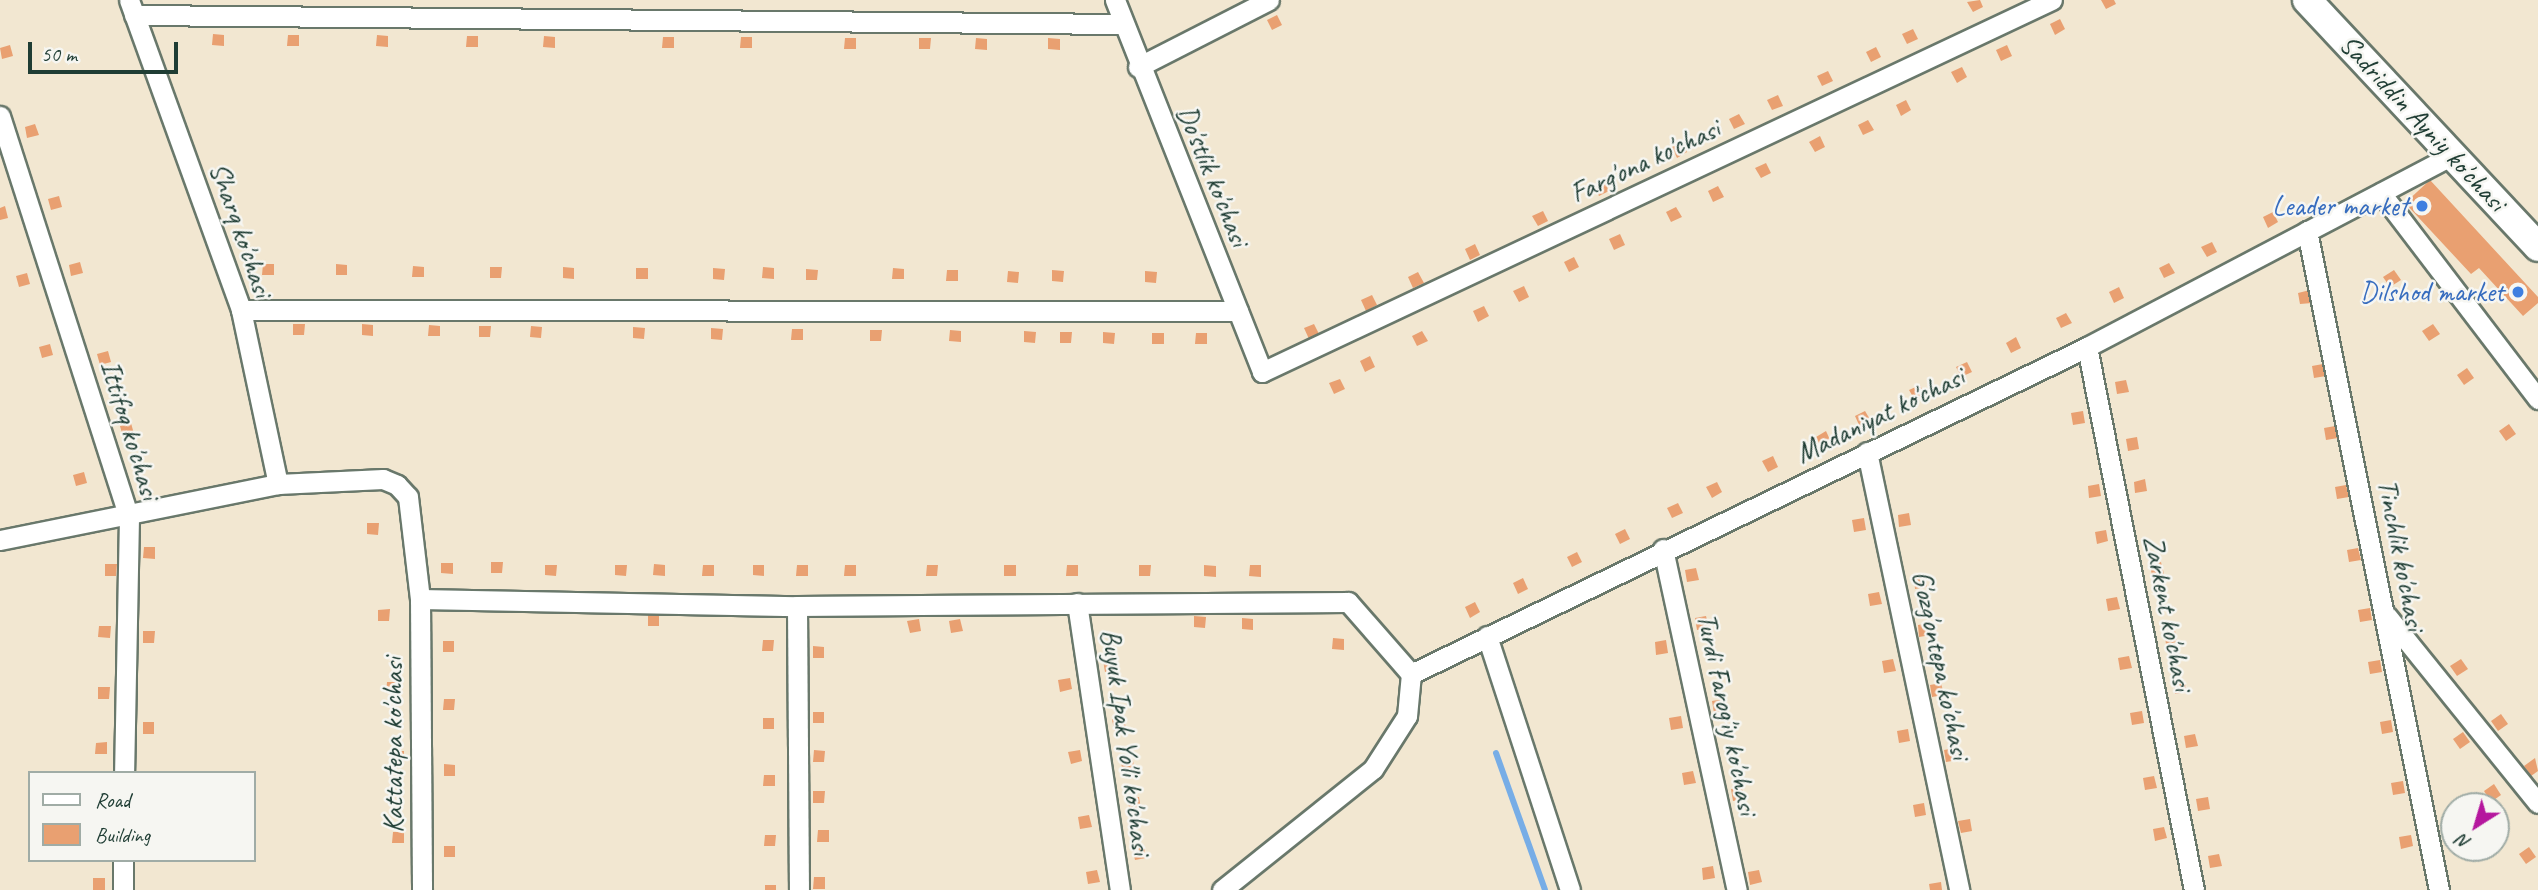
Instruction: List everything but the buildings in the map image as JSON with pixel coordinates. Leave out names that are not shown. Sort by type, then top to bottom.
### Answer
[{"type":"street","name":"Do'stlik ko'chasi","points":[[1115,0],[1138,67],[1262,372]]},
{"type":"street","points":[[1138,67],[1269,0]]},
{"type":"street","name":"Farg'ona ko'chasi","points":[[1262,372],[2052,0]]},
{"type":"street","name":"Sadriddin Ayniy ko'chasi","points":[[2307,0],[2455,154],[2538,247]]},
{"type":"street","points":[[132,8],[1123,24]]},
{"type":"street","name":"Sharq ko'chasi","points":[[132,8],[241,310],[278,484]]},
{"type":"street","name":"Ittifoq ko'chasi","points":[[0,116],[129,517],[124,771]]},
{"type":"street","name":"Madaniyat ko'chasi","points":[[1411,674],[1663,549],[2087,347],[2455,154]]},
{"type":"street","points":[[2381,193],[2538,399]]},
{"type":"street","name":"Tinchlik ko'chasi","points":[[2307,231],[2439,890]]},
{"type":"street","points":[[241,310],[1238,311]]},
{"type":"street","name":"Zarkent ko'chasi","points":[[2087,347],[2194,890]]},
{"type":"street","name":"G'ozg'ontepa ko'chasi","points":[[1867,452],[1959,890]]},
{"type":"street","name":"Kattatepa ko'chasi","points":[[0,540],[129,517],[278,484],[366,479],[397,485],[408,497],[420,599],[422,890]]},
{"type":"street","name":"Turdi Farog'iy ko'chasi","points":[[1663,549],[1737,890]]},
{"type":"street","points":[[420,599],[797,606],[1348,602],[1411,674],[1407,716],[1373,769],[1222,890]]},
{"type":"street","name":"Buyuk Ipak Yo'li ko'chasi","points":[[1077,603],[1120,890]]},
{"type":"street","points":[[797,606],[799,890]]},
{"type":"street","points":[[2384,613],[2538,803]]},
{"type":"street","points":[[1487,636],[1570,890]]},
{"type":"street","points":[[122,890],[123,862]]},
{"type":"waterway","points":[[1496,753],[1545,890]]},
{"type":"place","name":"Leader market","points":[[2422,206]]},
{"type":"place","name":"Dilshod market","points":[[2518,292]]}]
